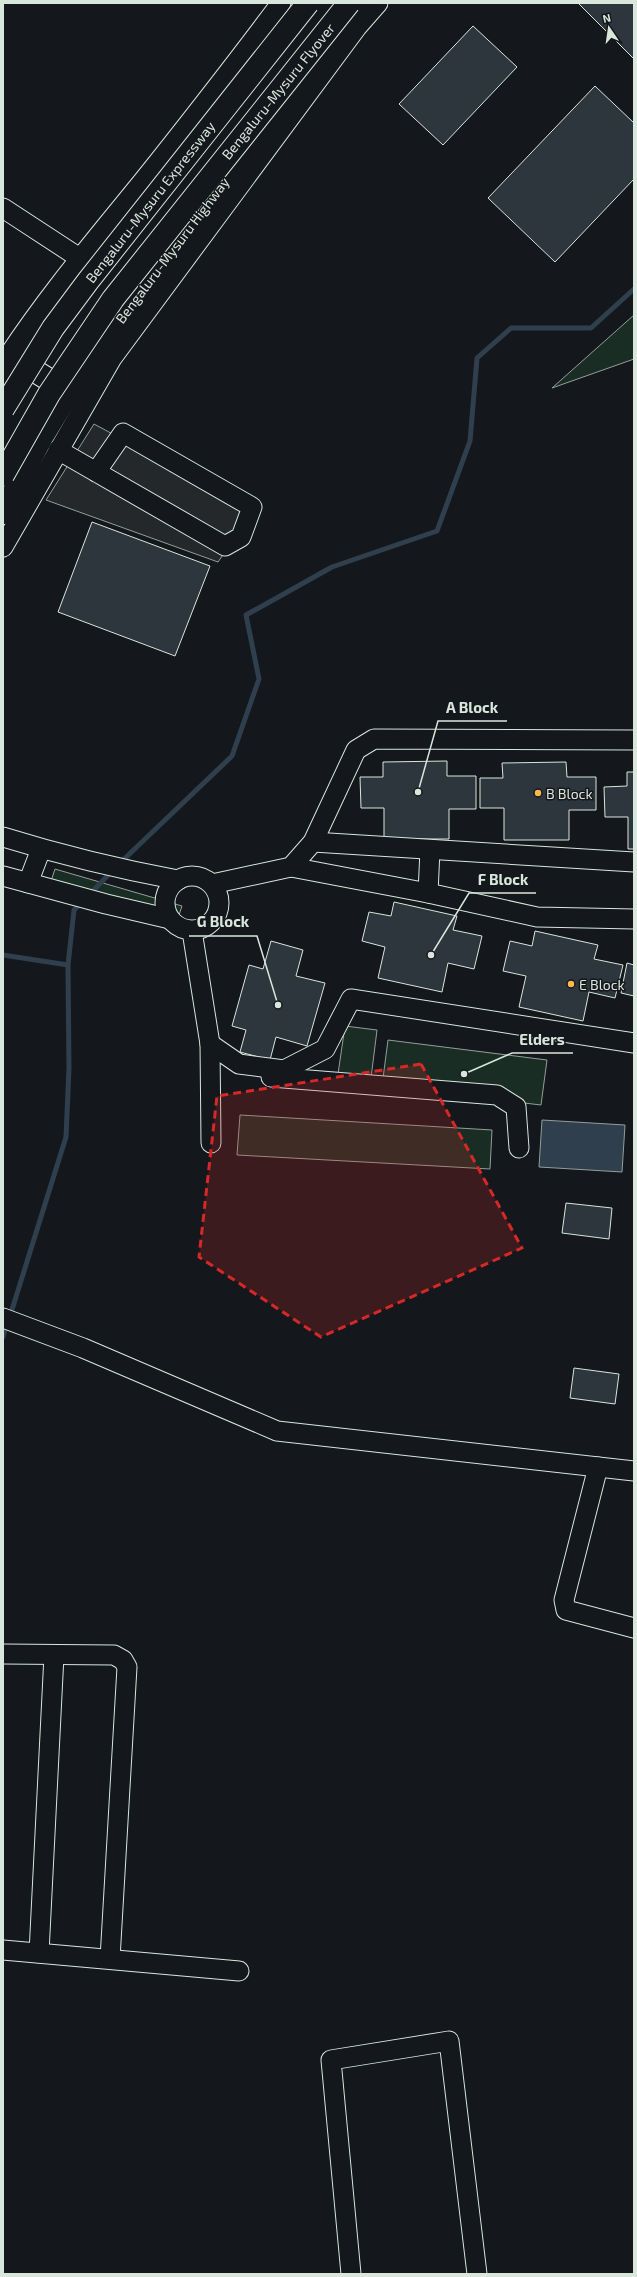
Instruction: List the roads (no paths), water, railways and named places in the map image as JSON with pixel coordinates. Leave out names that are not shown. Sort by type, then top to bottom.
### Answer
[{"type":"highway","name":"Bengaluru-Mysuru Expressway","points":[[3,387],[11,362],[295,3]]},
{"type":"highway","name":"Bengaluru-Mysuru Expressway","points":[[3,409],[53,328],[88,281],[308,3]]},
{"type":"highway","name":"Bengaluru-Mysuru Flyover","points":[[3,475],[48,394],[113,299],[349,3]]},
{"type":"highway","name":"Bengaluru-Mysuru Highway","points":[[3,512],[42,437],[90,359],[286,101],[365,3]]},
{"type":"highway","points":[[11,362],[70,393]]},
{"type":"street","name":"Bengaluru-Mysuru Expressway","points":[[11,362],[21,336],[190,122],[281,3]]},
{"type":"street","points":[[3,547],[112,358],[353,34],[378,3]]},
{"type":"street","points":[[3,208],[81,259]]},
{"type":"street","points":[[58,450],[96,472],[225,546],[241,537],[252,507],[124,433],[96,472]]},
{"type":"street","points":[[291,867],[313,842],[356,750],[374,739],[634,740]]},
{"type":"street","points":[[3,837],[60,855],[124,870],[178,880],[196,876],[205,879],[212,884],[220,901],[217,914],[209,925],[192,930],[184,929],[170,918],[166,910],[166,898],[171,886],[178,880]]},
{"type":"street","points":[[313,842],[634,862]]},
{"type":"street","points":[[28,883],[40,849]]},
{"type":"street","points":[[428,893],[430,850]]},
{"type":"street","points":[[212,884],[291,867],[428,893],[537,917],[634,919]]},
{"type":"street","points":[[3,876],[106,904],[170,918]]},
{"type":"street","points":[[192,930],[210,1044],[211,1143]]},
{"type":"street","points":[[210,1044],[239,1064],[284,1070],[325,1049],[351,1000],[634,1043]]},
{"type":"street","points":[[239,1064],[242,1074],[497,1095],[516,1108],[519,1148]]},
{"type":"street","points":[[3,1318],[68,1343],[277,1431],[634,1471]]},
{"type":"street","points":[[598,1467],[564,1600],[566,1610],[634,1628]]},
{"type":"street","points":[[3,1654],[114,1655],[123,1660],[126,1667],[110,1960]]},
{"type":"street","points":[[39,1953],[54,1654]]},
{"type":"street","points":[[3,1950],[239,1971]]},
{"type":"street","points":[[351,2274],[331,2060],[449,2041],[477,2274]]},
{"type":"water","points":[[542,1120],[625,1125],[622,1172],[539,1167]]},
{"type":"waterway","points":[[120,863],[232,756],[259,679],[246,615],[332,567],[437,531],[470,441],[477,358],[511,328],[591,328],[634,289]]},
{"type":"waterway","points":[[89,895],[113,870]]},
{"type":"waterway","points":[[10,1316],[66,1137],[69,1068],[68,965],[74,910],[82,902]]},
{"type":"waterway","points":[[3,955],[68,965]]},
{"type":"waterway","points":[[3,1337],[7,1323]]},
{"type":"place","name":"A Block","points":[[418,792]]},
{"type":"place","name":"B Block","points":[[538,793]]},
{"type":"place","name":"F Block","points":[[431,955]]},
{"type":"place","name":"E Block","points":[[571,984]]},
{"type":"place","name":"G Block","points":[[278,1005]]},
{"type":"place","name":"Elders","points":[[464,1074]]}]
